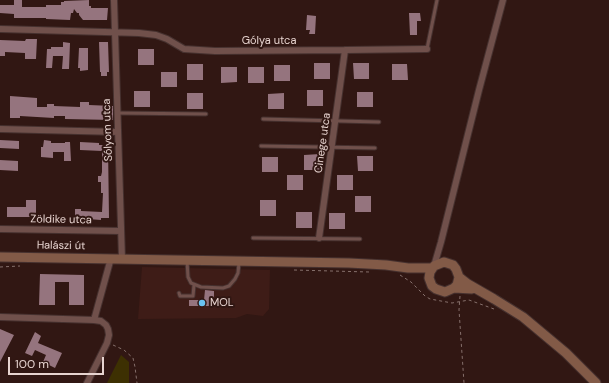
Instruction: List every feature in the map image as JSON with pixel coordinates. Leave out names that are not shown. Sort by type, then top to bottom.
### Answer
[{"type":"main road","name":"Halászi út","points":[[0,257],[349,263],[408,268]]},
{"type":"main road","points":[[408,268],[433,267],[444,262],[453,265],[459,277],[523,317],[560,348],[596,383]]},
{"type":"main road","points":[[429,278],[433,267]]},
{"type":"main road","points":[[408,268],[426,275],[432,286],[441,291],[449,291],[454,288],[457,285],[459,277]]},
{"type":"main road","points":[[454,288],[476,289]]},
{"type":"street","name":"Sólyom utca","points":[[114,0],[122,259]]},
{"type":"street","points":[[433,267],[441,242],[478,90],[503,0]]},
{"type":"street","name":"Gólya utca","points":[[0,29],[115,32],[156,35],[167,39],[184,50],[427,49]]},
{"type":"street","name":"Cinege utca","points":[[319,238],[345,50]]},
{"type":"street","points":[[0,129],[118,132]]},
{"type":"street","name":"Zöldike utca","points":[[0,229],[121,232]]},
{"type":"street","points":[[441,242],[441,258],[444,262]]},
{"type":"street","points":[[94,322],[111,258]]},
{"type":"street","points":[[0,317],[94,322],[101,321],[106,325],[109,335],[87,383]]},
{"type":"lane","points":[[427,49],[438,0]]},
{"type":"lane","points":[[117,113],[206,114]]},
{"type":"lane","points":[[263,119],[379,122]]},
{"type":"lane","points":[[261,146],[375,148]]},
{"type":"lane","points":[[253,238],[360,239]]},
{"type":"lane","points":[[186,260],[188,277],[194,285],[216,288],[229,286],[237,276],[239,261]]},
{"type":"lane","points":[[179,293],[180,296],[193,296],[194,285]]},
{"type":"path","points":[[0,267],[26,265]]},
{"type":"path","points":[[291,270],[370,272]]},
{"type":"path","points":[[396,274],[403,276],[430,299],[452,303],[469,300],[494,309]]},
{"type":"path","points":[[460,296],[459,301],[464,383]]},
{"type":"path","points":[[107,342],[124,350],[131,356],[135,367],[136,383]]},
{"type":"shaded area","points":[[142,267],[270,270],[269,309],[263,316],[247,314],[236,318],[138,319]]},
{"type":"shaded area","points":[[121,355],[129,362],[129,383],[107,383]]},
{"type":"building","points":[[14,0],[22,0],[22,7],[46,7],[46,5],[61,5],[61,2],[64,1],[89,0],[89,6],[91,6],[91,8],[108,8],[107,20],[83,20],[79,13],[77,13],[74,9],[73,13],[71,13],[70,20],[14,18],[14,14],[0,13],[0,5],[14,5]]},
{"type":"building","points":[[409,13],[420,13],[421,21],[417,21],[417,35],[410,35]]},
{"type":"building","points":[[307,15],[316,16],[315,34],[309,34],[310,30],[306,30]]},
{"type":"building","points":[[26,39],[37,39],[36,59],[25,59],[25,53],[5,52],[5,56],[0,56],[0,40],[25,41]]},
{"type":"building","points":[[63,42],[70,43],[69,69],[62,69],[63,56],[53,56],[52,68],[46,68],[47,49],[51,49],[51,47],[63,47]]},
{"type":"building","points":[[99,42],[108,42],[109,72],[107,72],[107,76],[101,76],[100,72]]},
{"type":"building","points":[[79,48],[88,48],[88,70],[80,71],[80,68],[78,68]]},
{"type":"building","points":[[138,49],[154,49],[154,65],[138,65]]},
{"type":"building","points":[[314,63],[330,63],[330,79],[314,79]]},
{"type":"building","points":[[353,63],[369,63],[369,79],[354,79]]},
{"type":"building","points":[[187,64],[203,64],[203,80],[187,80]]},
{"type":"building","points":[[392,64],[407,64],[408,80],[392,80]]},
{"type":"building","points":[[274,65],[290,65],[290,81],[274,81]]},
{"type":"building","points":[[221,67],[237,67],[237,82],[221,83]]},
{"type":"building","points":[[248,67],[264,67],[264,83],[248,83]]},
{"type":"building","points":[[161,72],[177,72],[177,87],[161,87]]},
{"type":"building","points":[[307,90],[323,90],[323,106],[307,106]]},
{"type":"building","points":[[134,91],[150,91],[150,107],[134,107]]},
{"type":"building","points":[[357,92],[373,92],[373,107],[357,107]]},
{"type":"building","points":[[187,93],[203,93],[203,109],[187,109]]},
{"type":"building","points":[[284,93],[284,109],[268,109],[268,94]]},
{"type":"building","points":[[10,96],[37,98],[37,107],[47,107],[47,104],[54,104],[54,106],[80,107],[80,102],[89,102],[89,105],[113,106],[113,120],[65,119],[65,116],[54,116],[54,118],[20,116],[20,118],[10,118]]},
{"type":"building","points":[[0,140],[19,141],[19,149],[0,148]]},
{"type":"building","points":[[44,140],[51,141],[51,143],[70,142],[71,161],[64,161],[64,152],[53,152],[53,158],[41,157],[41,147],[43,147]]},
{"type":"building","points":[[80,142],[108,145],[109,218],[101,218],[101,220],[75,218],[75,209],[81,209],[81,211],[102,212],[103,193],[101,193],[101,182],[98,182],[98,176],[101,176],[102,172],[102,151],[80,150]]},
{"type":"building","points":[[320,154],[320,170],[304,170],[304,155]]},
{"type":"building","points":[[357,156],[373,156],[373,171],[358,171]]},
{"type":"building","points":[[262,157],[278,157],[278,172],[262,172]]},
{"type":"building","points":[[0,160],[18,161],[18,171],[0,170]]},
{"type":"building","points":[[287,175],[303,175],[303,190],[287,190]]},
{"type":"building","points":[[337,175],[353,175],[353,190],[337,190]]},
{"type":"building","points":[[355,196],[371,196],[371,212],[355,212]]},
{"type":"building","points":[[26,200],[36,200],[36,217],[7,217],[7,207],[26,207]]},
{"type":"building","points":[[260,200],[276,200],[276,216],[260,216]]},
{"type":"building","points":[[296,212],[312,212],[312,228],[296,228]]},
{"type":"building","points":[[329,213],[345,213],[345,229],[329,229]]},
{"type":"building","points":[[40,274],[84,275],[84,305],[69,305],[69,282],[55,282],[55,305],[39,305]]},
{"type":"building","name":"MOL","points":[[205,290],[214,291],[214,306],[189,306],[189,300],[204,300]]},
{"type":"building","points":[[0,329],[14,335],[0,362]]},
{"type":"building","points":[[35,332],[41,336],[38,343],[62,353],[55,368],[43,362],[46,355],[35,350],[32,356],[25,353]]},
{"type":"place","name":"MOL","points":[[202,303]]}]
